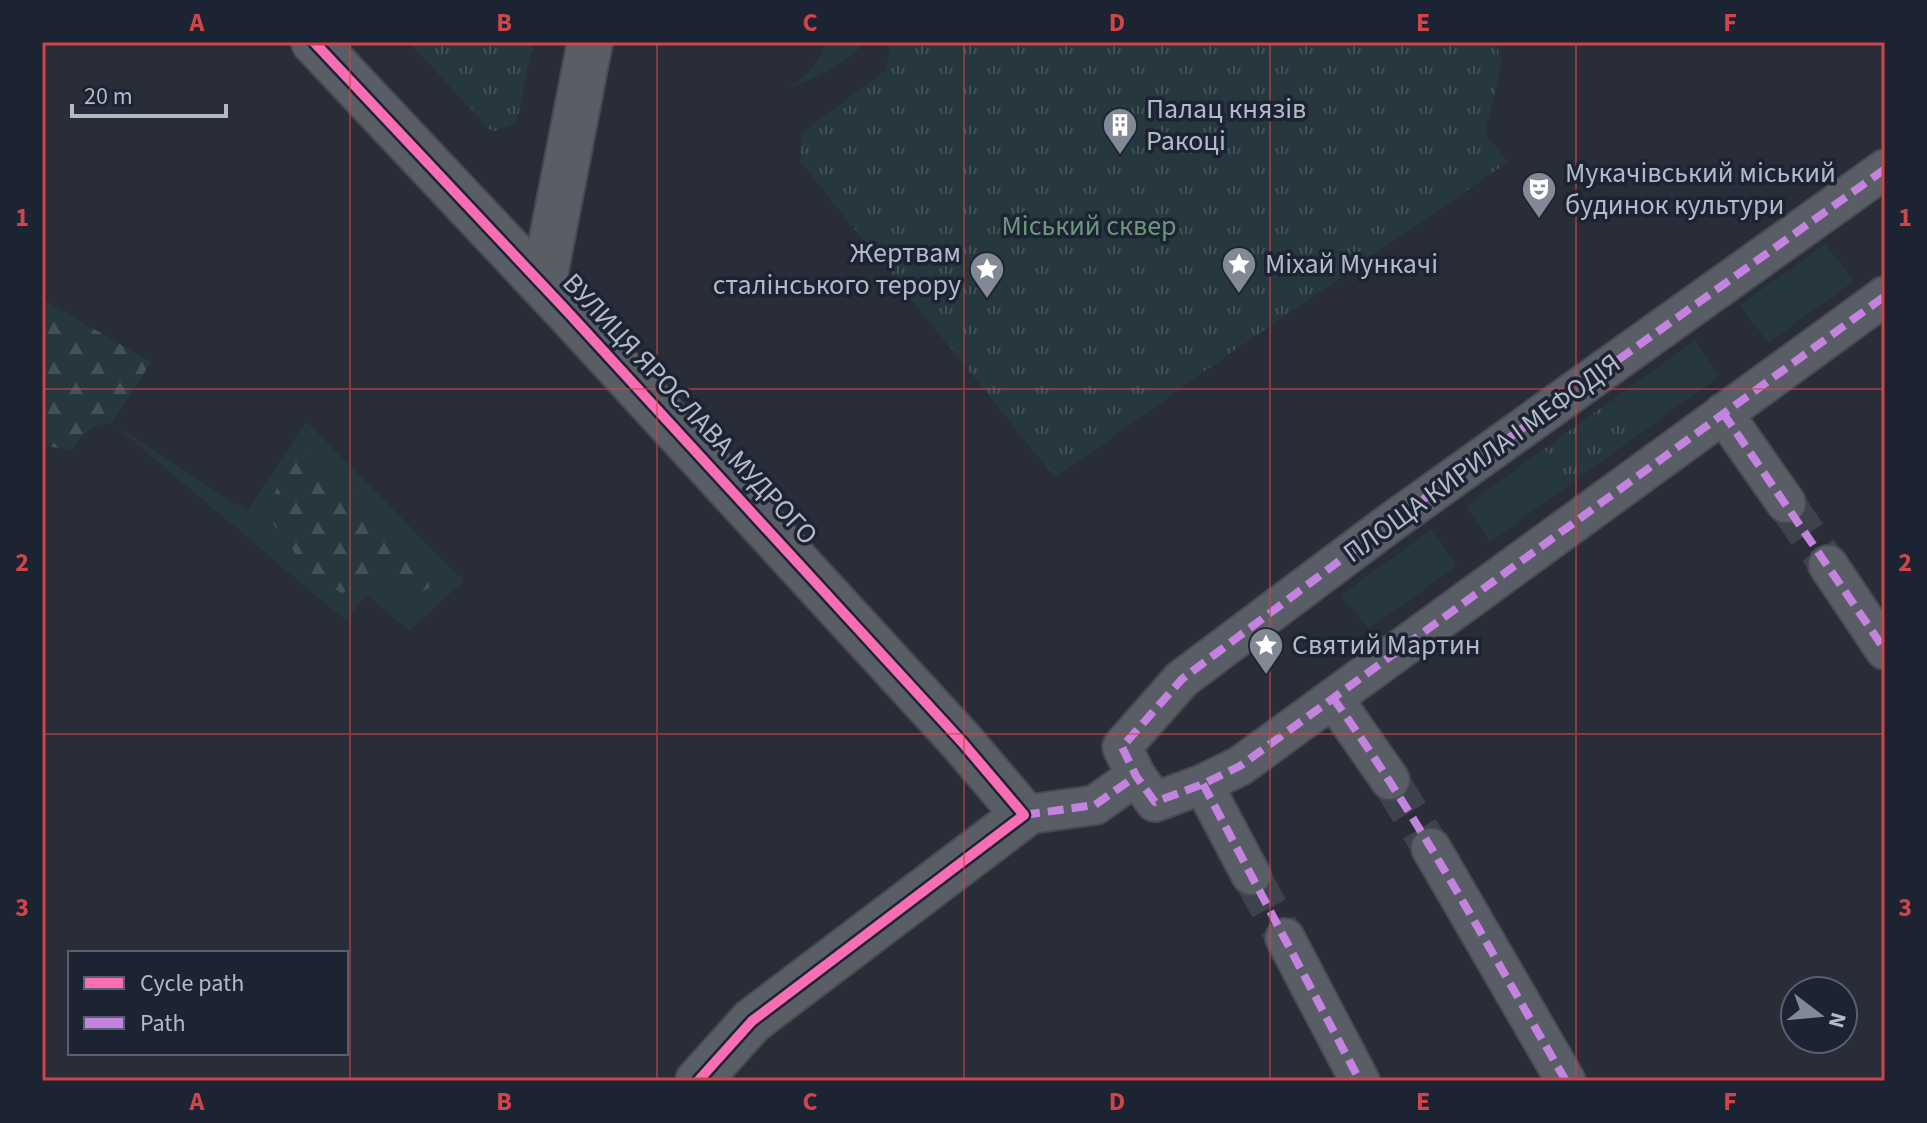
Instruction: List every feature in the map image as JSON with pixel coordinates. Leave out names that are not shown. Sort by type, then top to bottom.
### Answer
[{"type":"street","name":"ВУЛИЦЯ ЯРОСЛАВА МУДРОГО","points":[[314,42],[543,285],[962,742],[1024,815]]},
{"type":"street","points":[[543,285],[590,42]]},
{"type":"street","name":"ПЛОЩА КИРИЛА І МЕФОДІЯ","points":[[1136,776],[1122,747],[1182,679],[1390,523],[1885,169]]},
{"type":"street","points":[[698,1081],[752,1021],[1024,815],[1095,805],[1136,776],[1155,802],[1240,766],[1885,296]]},
{"type":"street","points":[[1723,413],[1786,503]]},
{"type":"street","points":[[1828,565],[1885,650]]},
{"type":"street","points":[[1333,698],[1390,780]]},
{"type":"street","points":[[1203,784],[1251,875]]},
{"type":"street","points":[[1431,848],[1566,1081]]},
{"type":"street","points":[[1285,938],[1360,1081]]},
{"type":"green space","points":[[409,42],[533,42],[517,122],[492,132]]},
{"type":"green space","points":[[825,42],[866,42],[830,70],[788,88],[812,69]]},
{"type":"green space","name":"Міський сквер","points":[[891,42],[1495,42],[1502,62],[1485,133],[1508,162],[1055,478],[800,161],[803,132],[886,70]]},
{"type":"green space","points":[[1825,244],[1854,281],[1768,343],[1740,305]]},
{"type":"green space","points":[[42,299],[151,362],[112,423],[88,431],[72,451],[42,445]]},
{"type":"green space","points":[[1695,340],[1720,376],[1638,435],[1612,400]]},
{"type":"green space","points":[[1612,400],[1638,435],[1569,485],[1544,449]]},
{"type":"green space","points":[[306,421],[464,581],[409,631],[367,595],[346,621],[112,423],[247,511]]},
{"type":"green space","points":[[307,447],[325,473],[354,489],[363,513],[385,523],[409,556],[429,570],[429,588],[413,596],[394,595],[387,569],[377,576],[363,577],[358,586],[342,593],[322,582],[299,560],[286,530],[276,528],[269,516],[282,478]]},
{"type":"green space","points":[[1544,449],[1569,485],[1490,542],[1466,506]]},
{"type":"green space","points":[[1431,530],[1457,566],[1369,629],[1341,595]]},
{"type":"tunnel","points":[[1786,503],[1828,565]]},
{"type":"tunnel","points":[[1390,780],[1431,848]]},
{"type":"tunnel","points":[[1251,875],[1285,938]]},
{"type":"marked path","points":[[1885,169],[1390,523],[1182,679],[1122,747],[1136,776],[1155,802],[1240,766],[1885,296]]},
{"type":"marked path","points":[[1723,413],[1885,650]]},
{"type":"marked path","points":[[1333,698],[1425,838],[1566,1081]]},
{"type":"marked path","points":[[1024,815],[1095,805],[1136,776]]},
{"type":"marked path","points":[[1203,784],[1360,1081]]},
{"type":"cycle path","points":[[314,42],[565,309],[962,742],[1024,815],[752,1021],[698,1081]]},
{"type":"place","name":"Палац князів Ракоці","points":[[1120,156]]},
{"type":"place","name":"Мукачівський міський будинок культури","points":[[1539,220]]},
{"type":"place","name":"Міхай Мункачі","points":[[1239,295]]},
{"type":"place","name":"Жертвам сталінського терору","points":[[987,300]]},
{"type":"place","name":"Святий Мартин","points":[[1266,676]]}]
